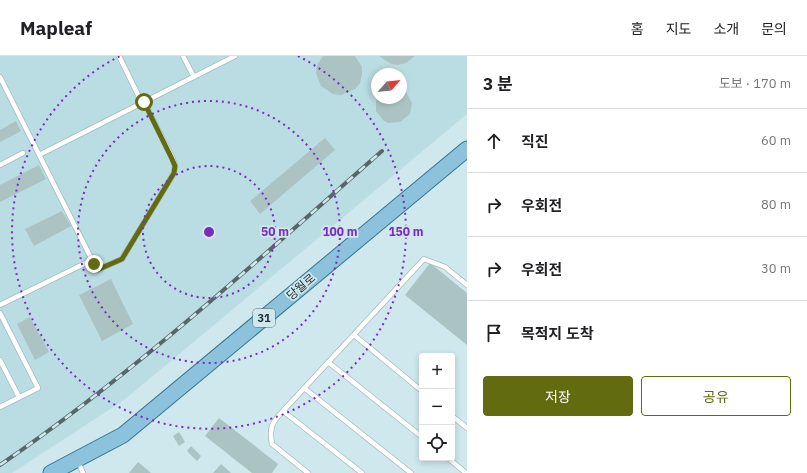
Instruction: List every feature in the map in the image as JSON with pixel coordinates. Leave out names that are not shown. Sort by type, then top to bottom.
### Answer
[{"type":"main road","name":"당월로","points":[[51,473],[123,435],[467,149]]},
{"type":"lane","points":[[0,78],[97,270],[122,259],[174,173],[175,166],[119,56]]},
{"type":"lane","points":[[183,56],[194,77]]},
{"type":"lane","points":[[39,155],[235,56]]},
{"type":"lane","points":[[0,165],[23,153]]},
{"type":"lane","points":[[0,305],[92,260]]},
{"type":"lane","points":[[308,473],[272,444],[270,432],[272,422],[424,260],[445,267],[467,285]]},
{"type":"lane","points":[[0,313],[38,388],[0,407]]},
{"type":"lane","points":[[354,335],[420,389]]},
{"type":"lane","points":[[0,360],[19,397]]},
{"type":"lane","points":[[328,362],[419,435]]},
{"type":"lane","points":[[304,388],[411,473]]},
{"type":"lane","points":[[283,411],[362,473]]},
{"type":"lane","points":[[455,418],[467,428]]},
{"type":"lane","points":[[77,459],[84,473]]},
{"type":"lane","points":[[452,461],[466,473]]},
{"type":"shaded area","points":[[0,56],[467,56],[467,114],[124,400],[12,473],[0,473]]},
{"type":"building","points":[[323,56],[355,56],[362,67],[362,75],[360,83],[355,89],[341,95],[333,94],[321,86],[316,73],[317,65]]},
{"type":"building","points":[[379,56],[415,56],[406,63],[398,65],[391,64]]},
{"type":"building","points":[[407,94],[412,103],[410,114],[400,122],[388,123],[383,120],[376,111],[376,104],[407,104]]},
{"type":"building","points":[[16,121],[21,131],[0,142],[0,130]]},
{"type":"building","points":[[325,138],[335,150],[260,214],[250,201]]},
{"type":"building","points":[[39,165],[46,179],[0,202],[0,185]]},
{"type":"building","points":[[62,211],[71,226],[34,246],[25,229]]},
{"type":"building","points":[[430,263],[467,293],[467,345],[405,295]]},
{"type":"building","points":[[111,279],[133,324],[102,341],[79,295]]},
{"type":"building","points":[[30,317],[49,352],[35,360],[17,324]]},
{"type":"building","points":[[219,418],[278,464],[272,473],[252,473],[205,436]]},
{"type":"building","points":[[179,432],[185,442],[179,446],[173,436]]},
{"type":"building","points":[[191,446],[201,456],[197,461],[187,451]]},
{"type":"building","points":[[138,462],[151,473],[129,473]]},
{"type":"building","points":[[221,464],[231,473],[213,473]]},
{"type":"railway","points":[[0,465],[100,392],[148,354],[196,314],[382,151]]},
{"type":"route","points":[[94,264],[97,270],[122,259],[174,173],[175,166],[144,102]]}]
